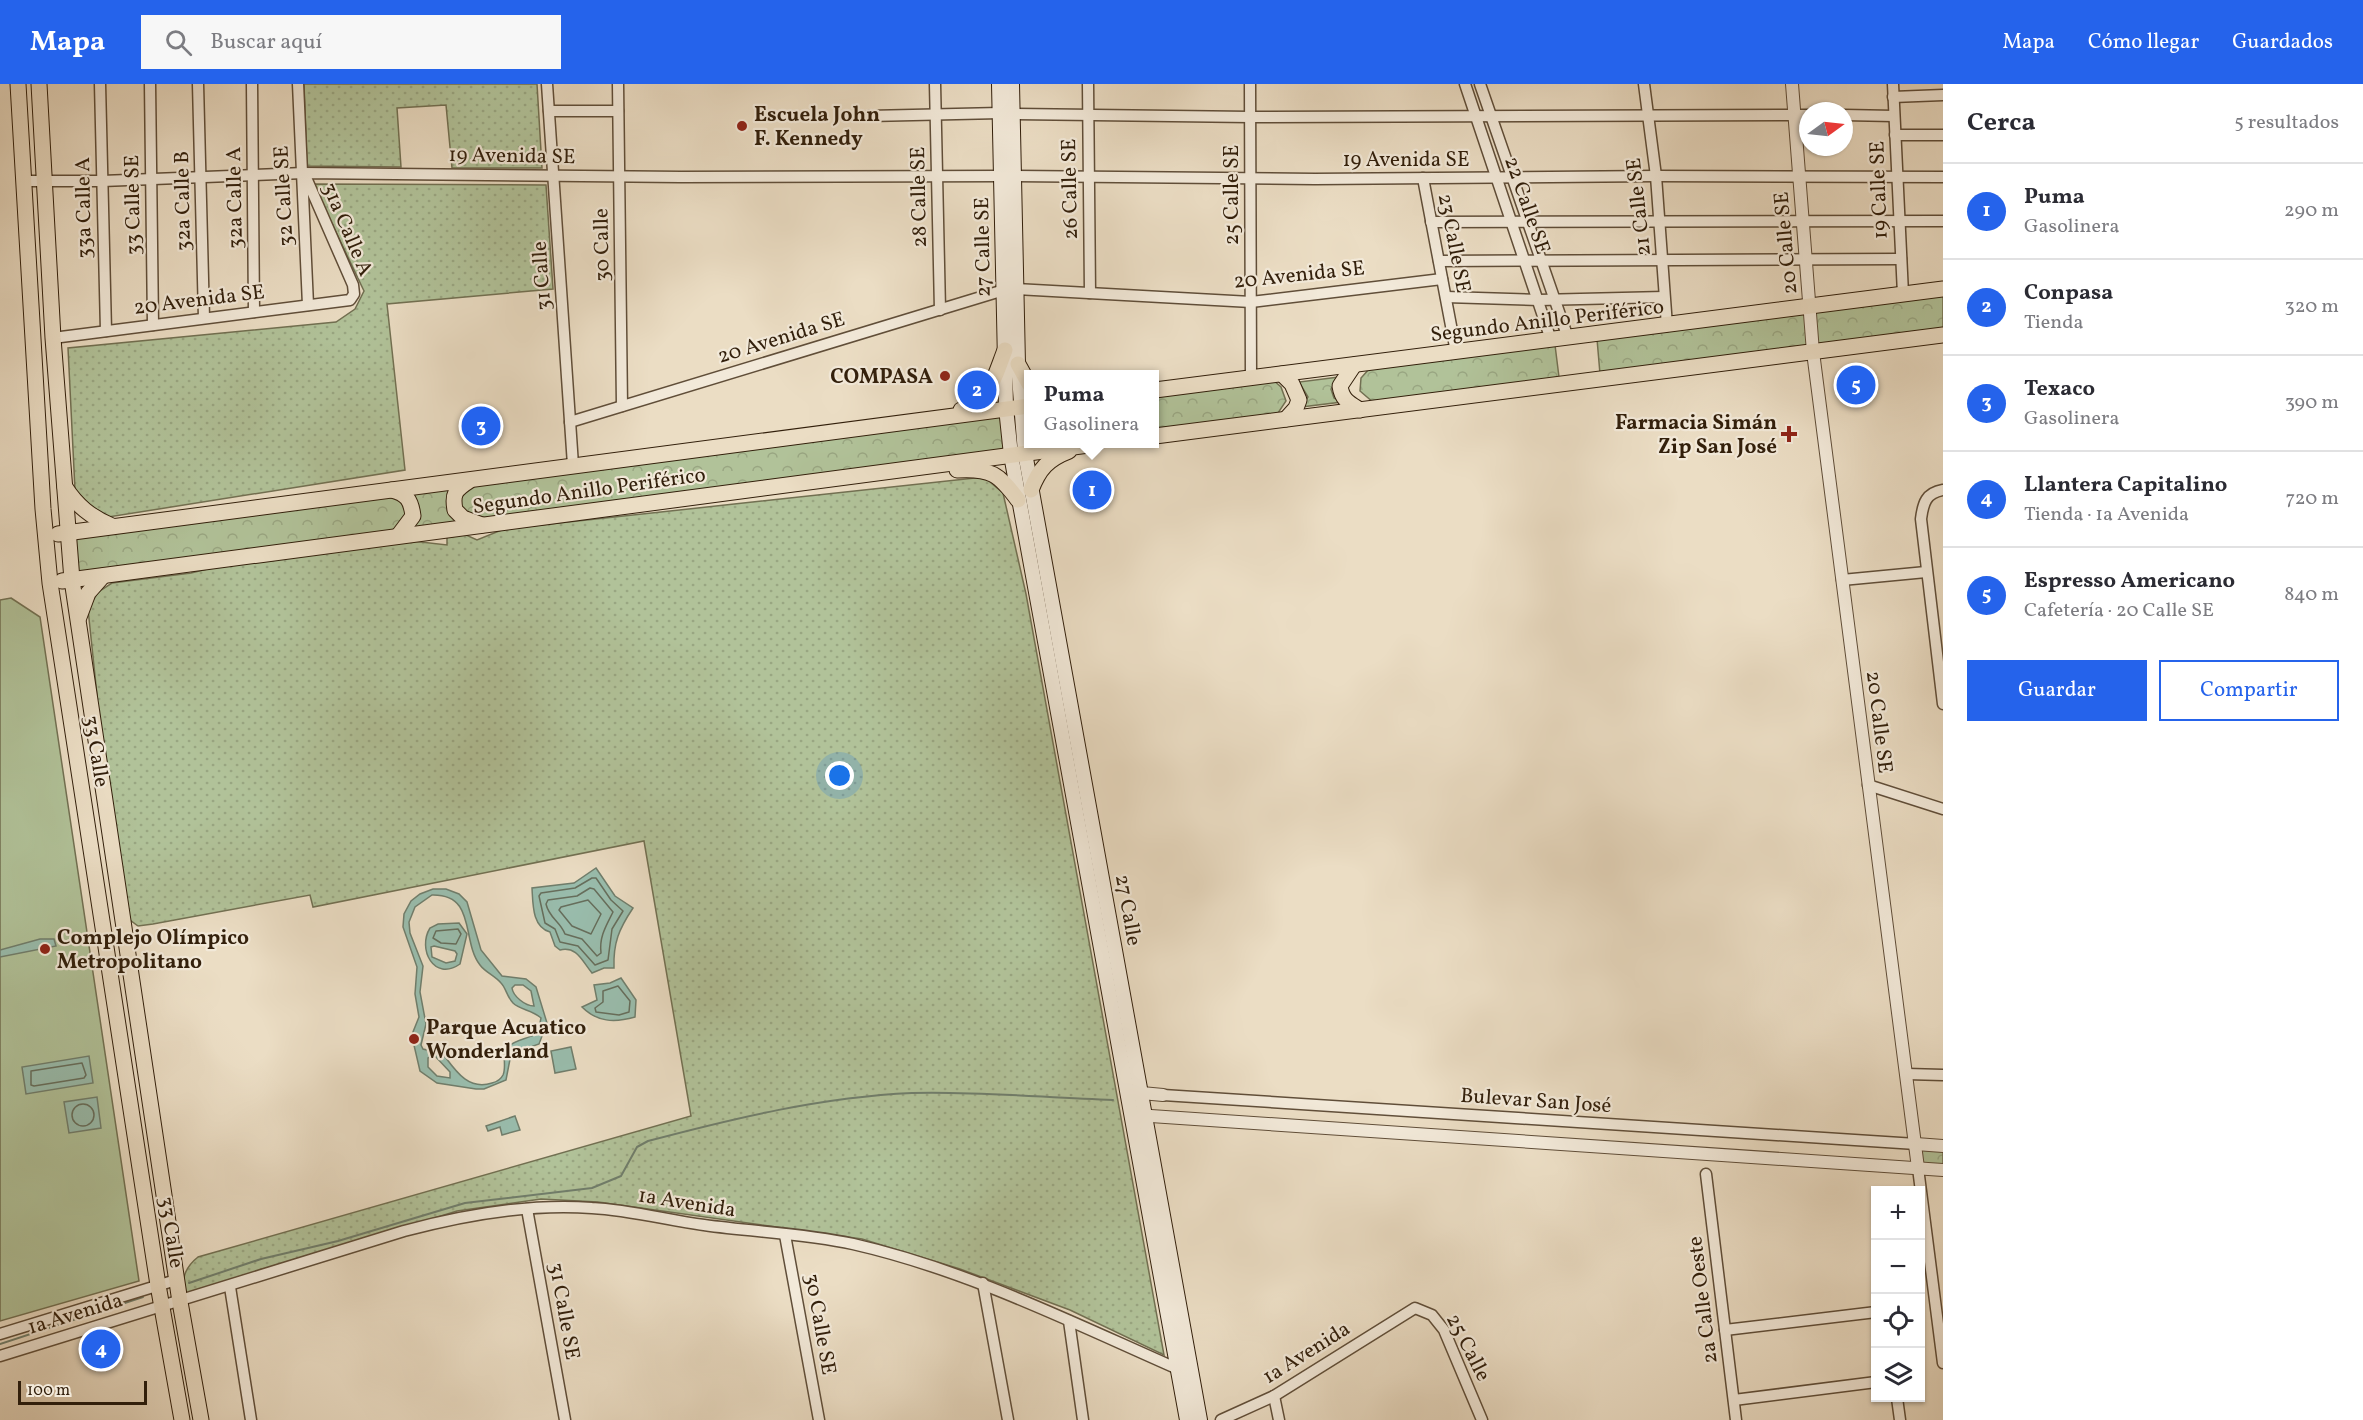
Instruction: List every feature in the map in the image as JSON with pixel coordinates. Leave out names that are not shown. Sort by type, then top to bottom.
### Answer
[{"type":"main road","name":"33 Calle","points":[[18,84],[50,583],[158,1285],[182,1420]]},
{"type":"main road","name":"33 Calle","points":[[39,84],[53,338],[64,485],[74,531],[79,579],[78,623],[176,1280],[201,1420]]},
{"type":"main road","name":"27 Calle SE","points":[[999,84],[1006,113],[1010,290],[1018,364],[1018,407]]},
{"type":"main road","name":"27 Calle SE","points":[[1006,113],[1012,84]]},
{"type":"main road","name":"Segundo Anillo Periférico","points":[[1159,390],[1943,289]]},
{"type":"main road","name":"27 Calle SE","points":[[1010,290],[1005,350],[1018,407]]},
{"type":"main road","points":[[1159,435],[1943,335]]},
{"type":"main road","points":[[945,416],[982,399],[993,383],[1005,350]]},
{"type":"main road","points":[[1018,364],[1024,375]]},
{"type":"main road","points":[[1354,365],[1340,386],[1341,396],[1346,402],[1360,410]]},
{"type":"main road","points":[[1282,374],[1292,384],[1299,400],[1296,408],[1286,419]]},
{"type":"main road","name":"Segundo Anillo Periférico","points":[[46,535],[1018,407]]},
{"type":"main road","name":"27 Calle","points":[[1018,407],[1018,500],[1134,1093]]},
{"type":"main road","name":"Segundo Anillo Periférico","points":[[50,583],[1062,448]]},
{"type":"main road","points":[[1031,490],[1043,466],[1056,456],[1079,448]]},
{"type":"main road","name":"27 Calle","points":[[1018,454],[1031,490],[1134,1093],[1200,1420]]},
{"type":"main road","points":[[877,472],[901,474],[984,470],[997,475],[1018,500]]},
{"type":"main road","points":[[471,479],[457,488],[452,495],[455,510],[482,525]]},
{"type":"main road","points":[[64,485],[78,505],[93,518],[112,526]]},
{"type":"main road","points":[[392,489],[404,493],[411,502],[413,516],[398,536]]},
{"type":"main road","points":[[78,623],[88,592],[103,576]]},
{"type":"main road","points":[[103,916],[126,933]]},
{"type":"main road","name":"27 Calle","points":[[1138,1115],[1187,1420]]},
{"type":"street","name":"33a Calle A","points":[[100,84],[106,331]]},
{"type":"street","name":"33 Calle SE","points":[[150,84],[153,325]]},
{"type":"street","name":"32a Calle B","points":[[198,84],[204,318]]},
{"type":"street","name":"32a Calle A","points":[[252,84],[254,312]]},
{"type":"street","name":"32 Calle SE","points":[[298,84],[300,145],[304,173],[308,305]]},
{"type":"street","name":"31 Calle","points":[[547,84],[573,465]]},
{"type":"street","name":"30 Calle","points":[[618,84],[622,406]]},
{"type":"street","name":"28 Calle SE","points":[[935,84],[940,310]]},
{"type":"street","name":"26 Calle SE","points":[[1088,84],[1090,293]]},
{"type":"street","name":"25 Calle SE","points":[[1250,84],[1251,378]]},
{"type":"street","name":"22 Calle SE","points":[[1465,84],[1499,178],[1551,340]]},
{"type":"street","name":"22 Calle SE","points":[[1480,84],[1568,338]]},
{"type":"street","name":"21 Calle SE","points":[[1644,84],[1646,115],[1656,176],[1667,326]]},
{"type":"street","name":"20 Calle SE","points":[[1792,84],[1814,352],[1943,1363]]},
{"type":"street","name":"19 Calle SE","points":[[1893,84],[1903,294]]},
{"type":"street","points":[[1893,97],[1943,95]]},
{"type":"street","points":[[549,111],[618,111]]},
{"type":"street","points":[[869,116],[1006,113],[1250,117],[1491,114],[1799,114]]},
{"type":"street","points":[[1853,115],[1894,116]]},
{"type":"street","points":[[1895,135],[1943,135]]},
{"type":"street","name":"19 Avenida SE","points":[[23,181],[102,181],[304,173],[1251,179],[1514,179],[1656,176],[1943,177]]},
{"type":"street","name":"31a Calle A","points":[[304,173],[352,285],[354,294],[350,300]]},
{"type":"street","name":"23 Calle SE","points":[[1423,178],[1456,352]]},
{"type":"street","points":[[1431,222],[1943,221]]},
{"type":"street","points":[[1439,261],[1901,259]]},
{"type":"street","name":"20 Avenida SE","points":[[570,422],[1010,290],[1251,302],[1442,279]]},
{"type":"street","points":[[1446,297],[1539,300],[1664,297]]},
{"type":"street","name":"20 Avenida SE","points":[[53,338],[350,300]]},
{"type":"street","points":[[1943,490],[1933,492],[1923,504],[1921,519],[1943,704]]},
{"type":"street","points":[[1842,580],[1926,572]]},
{"type":"street","points":[[1868,785],[1943,809]]},
{"type":"street","points":[[1907,1074],[1943,1075]]},
{"type":"street","name":"Bulevar San José","points":[[1134,1093],[1943,1146]]},
{"type":"street","name":"Bulevar San José","points":[[1138,1115],[1943,1170]]},
{"type":"street","name":"2a Calle Oeste","points":[[1706,1174],[1736,1420]]},
{"type":"street","name":"1a Avenida","points":[[0,1356],[426,1225],[560,1206],[592,1208],[852,1244],[941,1268],[982,1283],[1178,1370]]},
{"type":"street","name":"31 Calle SE","points":[[527,1209],[565,1420]]},
{"type":"street","name":"30 Calle SE","points":[[785,1235],[819,1420]]},
{"type":"street","points":[[0,1334],[176,1280]]},
{"type":"street","points":[[982,1283],[1008,1420]]},
{"type":"street","points":[[230,1287],[251,1420]]},
{"type":"street","name":"25 Calle","points":[[1408,1311],[1423,1309],[1438,1321],[1482,1420]]},
{"type":"street","name":"1a Avenida","points":[[1221,1420],[1274,1396],[1408,1311]]},
{"type":"street","points":[[1725,1330],[1871,1312]]},
{"type":"street","points":[[1069,1321],[1083,1420]]},
{"type":"street","points":[[1734,1400],[1871,1383]]},
{"type":"street","points":[[1274,1396],[1279,1420]]},
{"type":"street","points":[[1898,1402],[1900,1420]]},
{"type":"green space","points":[[304,84],[537,84],[542,168],[452,168],[446,105],[397,108],[401,167],[307,166]]},
{"type":"green space","points":[[313,184],[546,185],[553,289],[387,304],[405,470],[102,518],[75,490],[68,348],[336,322],[355,309],[364,291]]},
{"type":"green space","points":[[1943,290],[1943,335],[1815,350],[1812,307]]},
{"type":"green space","points":[[1805,311],[1809,347],[1600,374],[1597,339]]},
{"type":"green space","points":[[1555,345],[1559,377],[1374,403],[1360,391],[1361,378],[1370,368]]},
{"type":"green space","points":[[1339,377],[1331,389],[1334,398],[1342,402],[1301,407],[1308,397],[1299,382]]},
{"type":"green space","points":[[1272,379],[1281,387],[1286,401],[1276,416],[1159,431],[1159,393]]},
{"type":"green space","points":[[1005,410],[1010,453],[482,518],[462,510],[457,498],[472,482]]},
{"type":"green space","points":[[984,477],[1003,493],[1026,594],[1164,1355],[1070,1310],[960,1269],[862,1239],[598,1202],[541,1199],[457,1211],[183,1296],[185,1274],[198,1257],[691,1116],[644,841],[313,907],[310,895],[153,924],[138,926],[130,920],[94,712],[97,695],[88,609],[98,592],[112,583],[191,573],[224,565],[412,541],[447,545],[447,537],[464,534],[477,540],[504,529]]},
{"type":"green space","points":[[459,481],[451,496],[467,522],[408,529],[402,488]]},
{"type":"green space","points":[[391,490],[411,515],[397,532],[73,579],[68,534]]},
{"type":"green space","name":"Complejo Olímpico Metropolitano","points":[[11,598],[40,617],[139,1281],[0,1321],[0,600]]},
{"type":"green space","points":[[1916,1145],[1943,1149],[1943,1171],[1919,1167]]},
{"type":"water","points":[[596,868],[615,896],[633,908],[618,936],[614,968],[604,968],[592,973],[575,952],[560,950],[555,946],[550,932],[540,925],[535,914],[532,888],[574,883]]},
{"type":"water","points":[[433,889],[446,889],[459,894],[467,902],[481,950],[502,976],[526,979],[536,987],[547,1023],[539,1044],[511,1054],[506,1080],[484,1089],[437,1083],[420,1071],[413,1041],[413,1032],[419,1017],[415,994],[417,967],[403,927],[404,914],[411,901],[420,894]],"holes":[[[432,895],[446,897],[456,902],[462,910],[474,955],[480,965],[501,983],[513,1003],[541,1018],[538,1033],[514,1042],[508,1047],[503,1075],[494,1083],[483,1085],[469,1082],[457,1072],[443,1054],[423,1049],[421,1045],[426,1024],[420,992],[423,966],[410,933],[409,922],[415,907]],[[515,985],[523,985],[531,991],[534,1006],[520,1000],[512,988]],[[434,1055],[450,1072],[450,1078],[437,1076],[428,1067],[428,1058]]]},
{"type":"water","points":[[459,923],[467,934],[460,964],[451,968],[443,969],[436,966],[430,961],[427,953],[426,936],[430,928],[438,924]],"holes":[[[431,947],[455,951],[457,954],[455,961],[446,963],[432,957]]]},
{"type":"water","points":[[40,939],[54,939],[56,946],[0,957],[0,950]]},
{"type":"water","points":[[621,978],[636,1000],[635,1017],[606,1020],[594,1016],[582,1007],[597,1000],[594,985],[610,983]]},
{"type":"water","points":[[571,1047],[576,1069],[555,1073],[551,1051]]},
{"type":"water","points":[[89,1056],[93,1083],[26,1094],[22,1067]]},
{"type":"water","points":[[97,1097],[101,1128],[69,1133],[64,1102]]},
{"type":"water","points":[[515,1116],[520,1130],[502,1135],[500,1127],[488,1131],[486,1126]]},
{"type":"waterway","points":[[189,1283],[261,1259],[338,1241],[465,1203],[592,1188],[621,1176],[637,1147],[648,1141],[779,1110],[845,1099],[912,1093],[1113,1100]]},
{"type":"waterway","points":[[0,1344],[143,1297]]},
{"type":"place","name":"Escuela John F. Kennedy","points":[[742,126]]},
{"type":"place","name":"COMPASA","points":[[945,376]]},
{"type":"place","name":"Espresso Americano","points":[[1856,385]]},
{"type":"place","name":"Conpasa","points":[[977,390]]},
{"type":"place","name":"Texaco","points":[[481,426]]},
{"type":"place","name":"Farmacia Simán Zip San José","points":[[1789,434]]},
{"type":"place","name":"Puma","points":[[1092,490]]},
{"type":"place","name":"Complejo Olímpico Metropolitano","points":[[45,949]]},
{"type":"place","name":"Parque Acuatico Wonderland","points":[[414,1039]]},
{"type":"place","name":"Llantera Capitalino","points":[[101,1349]]}]
